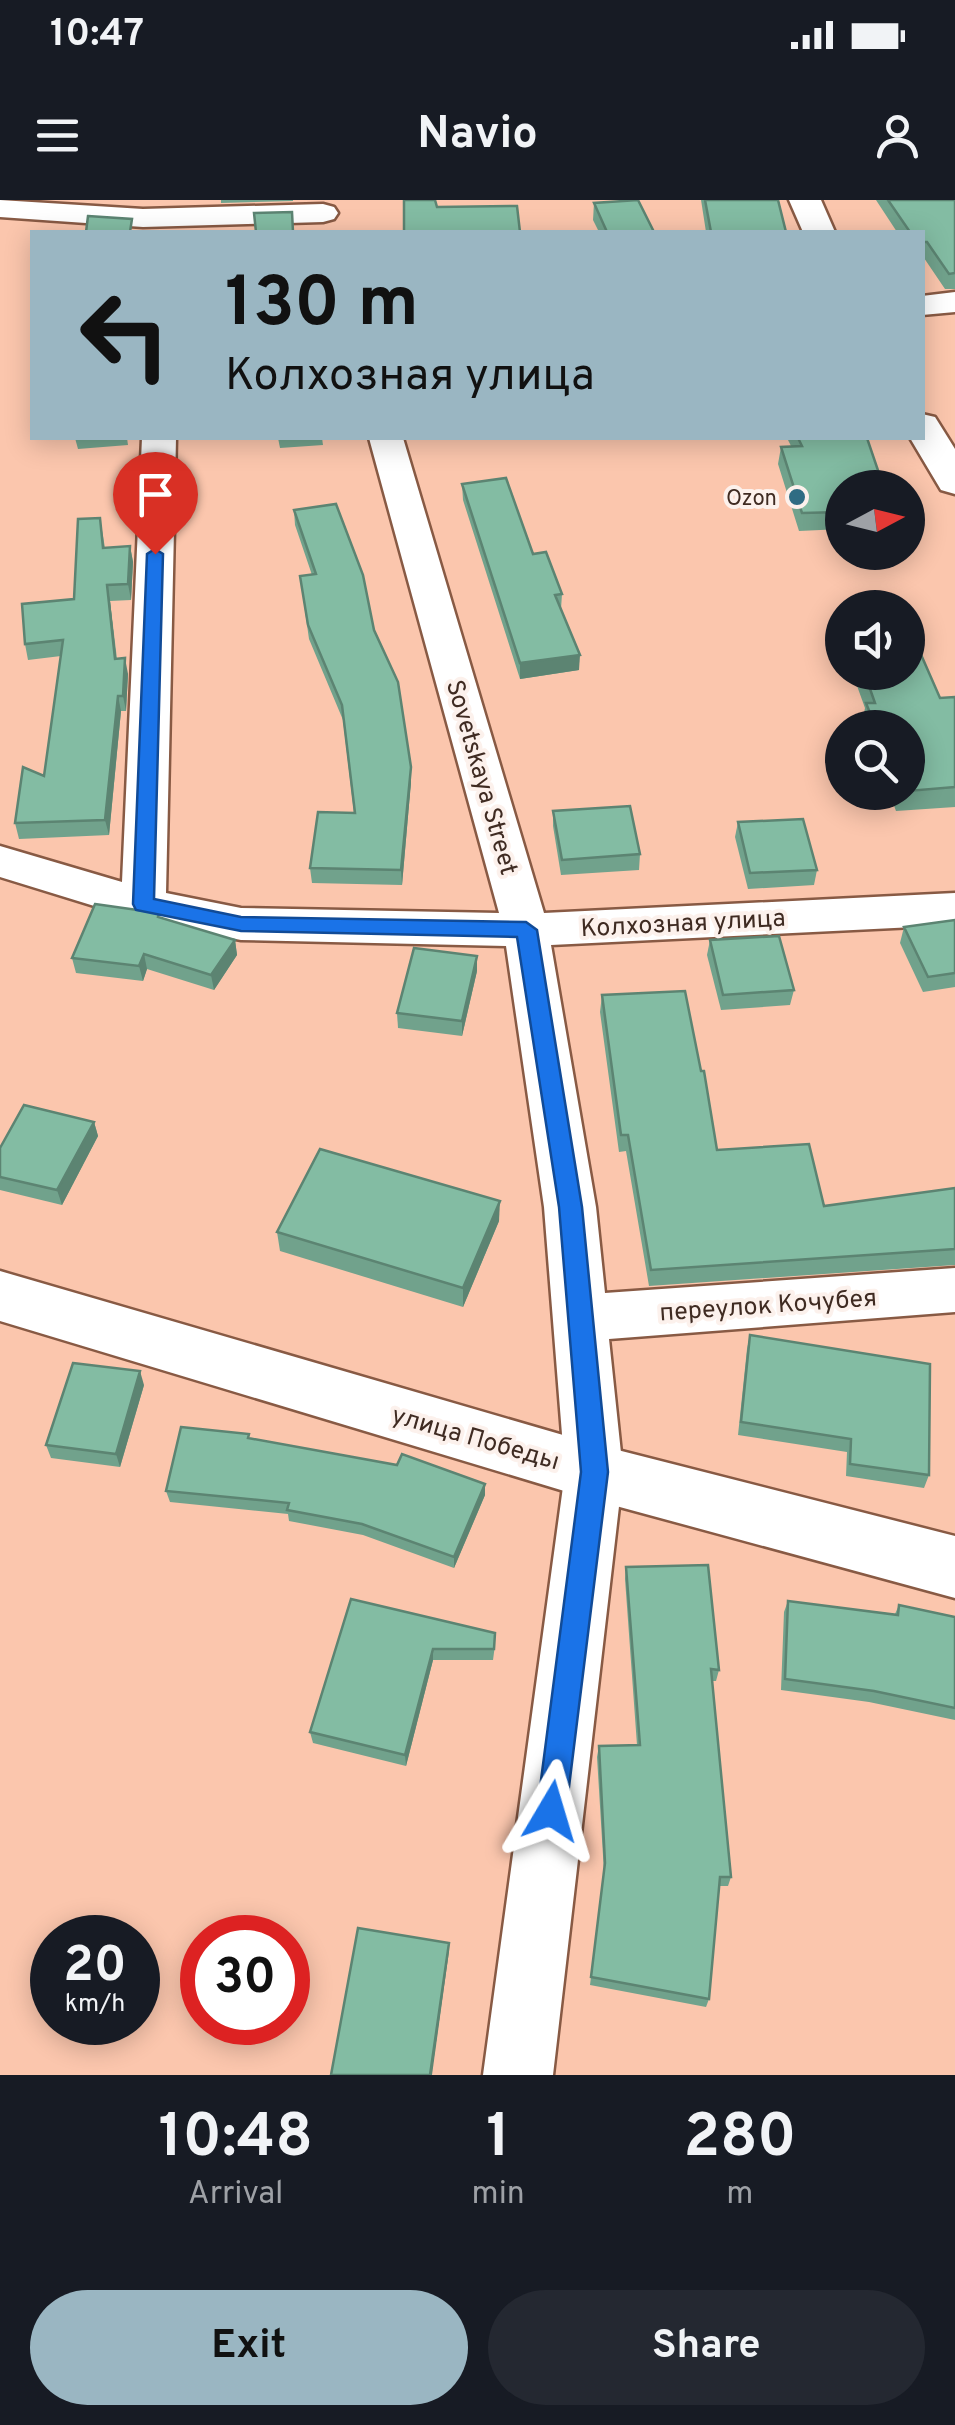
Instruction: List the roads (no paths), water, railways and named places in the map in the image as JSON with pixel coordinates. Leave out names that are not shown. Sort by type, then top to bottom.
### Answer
[{"type":"main road","points":[[805,200],[819,230]]},
{"type":"main road","points":[[925,430],[955,482]]},
{"type":"main road","name":"улица Победы","points":[[0,1296],[594,1472],[955,1567]]},
{"type":"street","points":[[0,208],[154,225],[324,215]]},
{"type":"street","points":[[925,306],[955,302]]},
{"type":"street","points":[[144,904],[159,440]]},
{"type":"street","name":"Sovetskaya Street","points":[[387,440],[526,930],[570,1207],[594,1472],[518,2075]]},
{"type":"street","name":"Колхозная улица","points":[[0,861],[144,904],[241,924],[526,930],[955,908]]},
{"type":"street","name":"переулок Кочубея","points":[[581,1318],[955,1290]]},
{"type":"place","name":"Ozon","points":[[797,497]]}]
